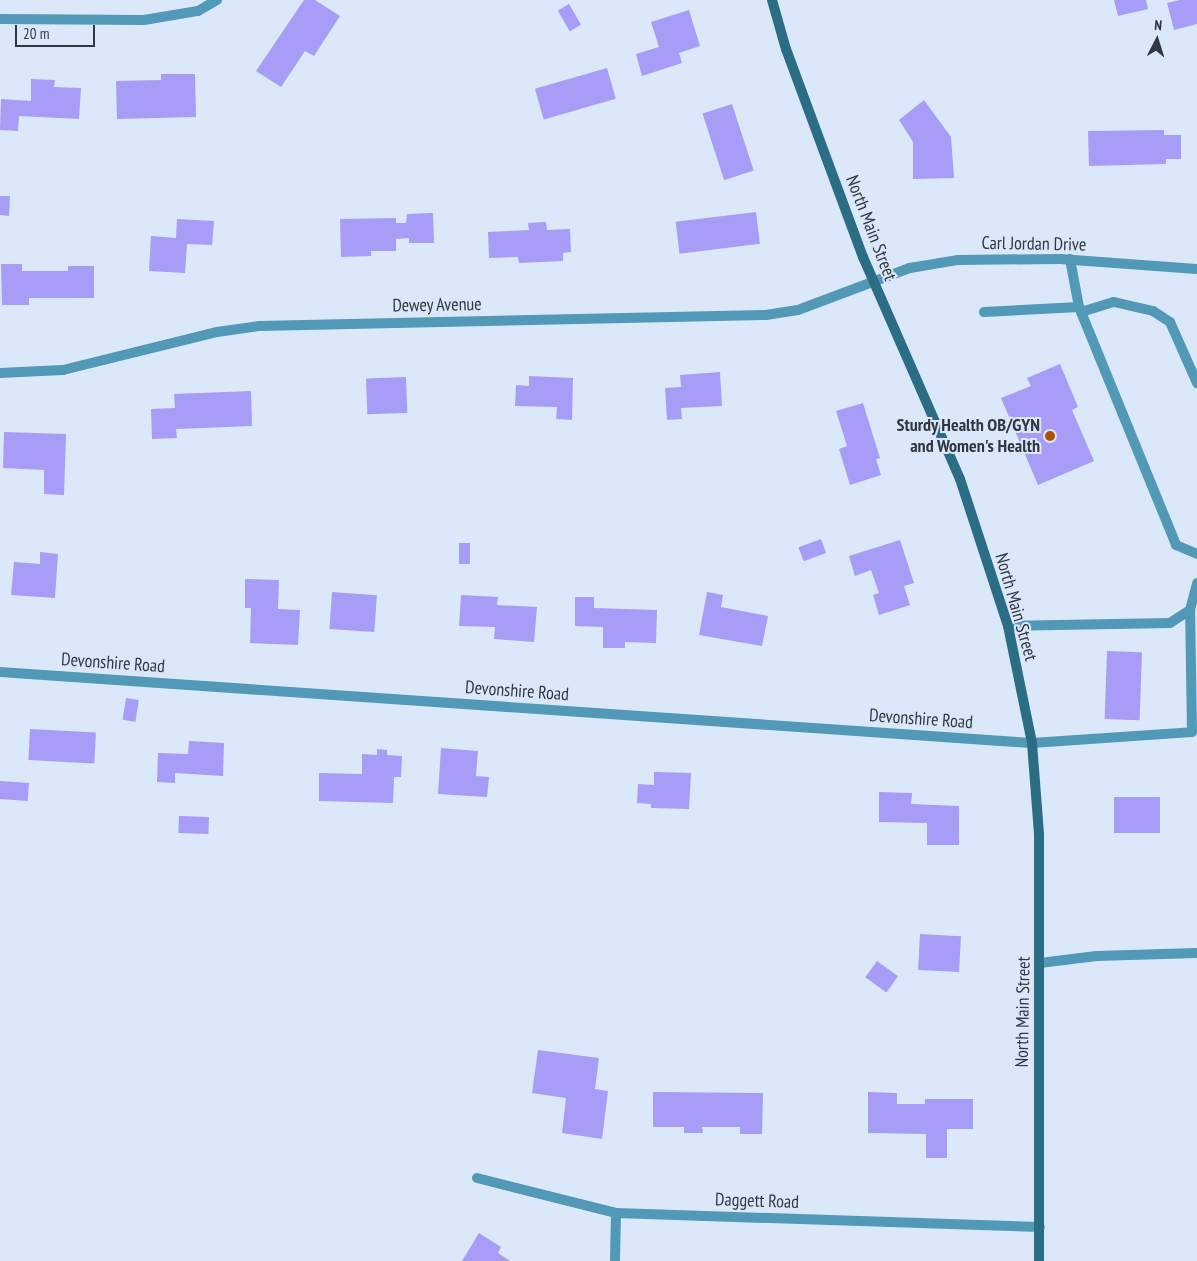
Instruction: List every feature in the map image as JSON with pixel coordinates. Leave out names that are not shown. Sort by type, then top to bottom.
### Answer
[{"type":"main road","name":"North Main Street","points":[[772,0],[789,58],[874,282],[960,479],[1008,626],[1032,743],[1039,834],[1039,1261]]},
{"type":"street","points":[[0,19],[144,20],[198,11],[216,0]]},
{"type":"street","points":[[1070,259],[1080,310],[1176,545],[1197,554]]},
{"type":"street","name":"Carl Jordan Drive","points":[[874,282],[910,268],[958,260],[1070,259],[1197,269]]},
{"type":"street","name":"Dewey Avenue","points":[[0,373],[64,370],[217,332],[259,326],[766,315],[798,310],[874,282]]},
{"type":"street","points":[[984,312],[1080,310],[1114,302],[1153,312],[1170,322],[1197,383]]},
{"type":"street","points":[[1008,626],[1170,623],[1190,610],[1197,583]]},
{"type":"street","name":"Devonshire Road","points":[[0,672],[1032,743],[1192,732],[1190,610]]},
{"type":"street","points":[[1040,964],[1097,956],[1197,953]]},
{"type":"street","name":"Daggett Road","points":[[476,1178],[616,1213],[1040,1227]]},
{"type":"street","points":[[615,1261],[616,1213]]},
{"type":"building","points":[[304,0],[315,0],[340,16],[314,56],[305,51],[281,87],[256,71]]},
{"type":"building","points":[[1114,0],[1146,0],[1148,9],[1118,16]]},
{"type":"building","points":[[1180,0],[1197,0],[1197,24],[1174,30],[1167,3]]},
{"type":"building","points":[[569,4],[581,25],[570,31],[558,10]]},
{"type":"building","points":[[689,10],[700,46],[679,53],[682,63],[642,76],[636,54],[659,47],[651,22]]},
{"type":"building","points":[[607,68],[616,99],[544,119],[535,89]]},
{"type":"building","points":[[161,74],[195,74],[196,117],[117,119],[116,81],[161,80]]},
{"type":"building","points":[[31,79],[55,80],[54,87],[81,88],[79,119],[19,116],[18,131],[0,130],[1,99],[31,101]]},
{"type":"building","points":[[924,100],[951,137],[954,178],[913,179],[913,142],[899,120]]},
{"type":"building","points":[[732,104],[754,171],[724,180],[703,114]]},
{"type":"building","points":[[1164,130],[1164,135],[1181,135],[1181,159],[1166,159],[1166,164],[1089,166],[1088,131]]},
{"type":"building","points":[[0,196],[10,196],[9,216],[0,215]]},
{"type":"building","points":[[756,212],[760,244],[680,254],[676,222]]},
{"type":"building","points":[[433,213],[434,243],[409,243],[409,238],[396,239],[396,251],[371,251],[371,256],[341,257],[340,219],[396,218],[396,223],[406,223],[407,214]]},
{"type":"building","points":[[177,219],[214,221],[212,245],[187,244],[185,273],[149,271],[151,236],[176,238]]},
{"type":"building","points":[[546,222],[547,230],[570,229],[571,252],[563,253],[563,261],[519,263],[518,257],[489,258],[488,232],[529,230],[528,223]]},
{"type":"building","points":[[1,264],[22,264],[22,271],[68,271],[68,266],[94,266],[94,298],[29,298],[29,305],[2,305]]},
{"type":"building","name":"Sturdy Health OB/GYN and Women's Health","points":[[1060,364],[1078,407],[1072,410],[1094,461],[1038,485],[1001,398],[1031,386],[1027,378]]},
{"type":"building","points":[[720,372],[722,406],[681,408],[682,419],[667,420],[665,388],[681,387],[680,375]]},
{"type":"building","points":[[529,376],[573,378],[572,420],[556,419],[557,407],[515,406],[516,385],[529,386]]},
{"type":"building","points":[[406,377],[407,413],[367,414],[366,378]]},
{"type":"building","points":[[251,391],[252,426],[176,429],[177,438],[152,439],[151,409],[175,408],[174,394]]},
{"type":"building","points":[[863,403],[880,458],[876,459],[881,475],[850,485],[839,449],[847,446],[836,411]]},
{"type":"building","points":[[4,432],[66,434],[64,495],[44,494],[44,470],[3,468]]},
{"type":"building","points":[[821,539],[826,553],[804,561],[798,547]]},
{"type":"building","points":[[900,540],[914,583],[904,586],[910,605],[879,615],[873,595],[879,593],[871,570],[855,576],[849,556]]},
{"type":"building","points":[[459,543],[470,543],[470,564],[459,564]]},
{"type":"building","points":[[40,552],[58,554],[55,598],[11,595],[14,562],[40,564]]},
{"type":"building","points":[[245,579],[279,580],[278,609],[300,610],[298,645],[250,643],[251,608],[245,608]]},
{"type":"building","points":[[332,592],[377,595],[374,632],[329,629]]},
{"type":"building","points":[[707,592],[723,595],[721,607],[768,616],[762,646],[699,635]]},
{"type":"building","points":[[461,595],[498,597],[497,605],[537,607],[534,642],[494,639],[495,627],[459,626]]},
{"type":"building","points":[[575,597],[594,597],[594,608],[657,610],[656,643],[625,642],[625,648],[603,648],[603,627],[575,626]]},
{"type":"building","points":[[1107,651],[1142,652],[1140,720],[1105,719]]},
{"type":"building","points":[[126,698],[139,700],[135,722],[123,720]]},
{"type":"building","points":[[30,729],[96,732],[94,763],[28,760]]},
{"type":"building","points":[[189,741],[224,743],[223,776],[175,773],[175,783],[157,782],[158,753],[188,754]]},
{"type":"building","points":[[441,748],[478,751],[476,776],[489,777],[487,797],[438,794]]},
{"type":"building","points":[[377,749],[387,750],[387,755],[402,756],[401,777],[394,777],[393,803],[319,801],[319,773],[362,774],[362,754],[377,755]]},
{"type":"building","points":[[654,772],[691,773],[689,809],[651,808],[651,804],[637,803],[638,784],[654,785]]},
{"type":"building","points":[[0,781],[29,783],[28,801],[0,799]]},
{"type":"building","points":[[879,792],[912,793],[911,804],[959,806],[959,845],[927,845],[927,823],[879,822]]},
{"type":"building","points":[[1114,797],[1160,797],[1160,833],[1114,833]]},
{"type":"building","points":[[179,816],[209,817],[208,834],[178,833]]},
{"type":"building","points":[[920,934],[961,936],[959,972],[918,970]]},
{"type":"building","points":[[877,961],[898,976],[886,992],[865,977]]},
{"type":"building","points":[[538,1050],[599,1058],[595,1089],[608,1091],[602,1139],[562,1133],[566,1098],[532,1093]]},
{"type":"building","points":[[653,1092],[763,1093],[762,1134],[740,1134],[740,1127],[702,1127],[703,1133],[684,1133],[684,1127],[653,1127]]},
{"type":"building","points":[[868,1092],[897,1093],[897,1104],[925,1104],[925,1099],[973,1099],[973,1129],[947,1129],[947,1158],[926,1158],[926,1134],[868,1133]]},
{"type":"building","points":[[479,1233],[501,1247],[498,1253],[510,1261],[462,1261]]},
{"type":"place","name":"Sturdy Health OB/GYN and Women's Health","points":[[1050,436]]}]
